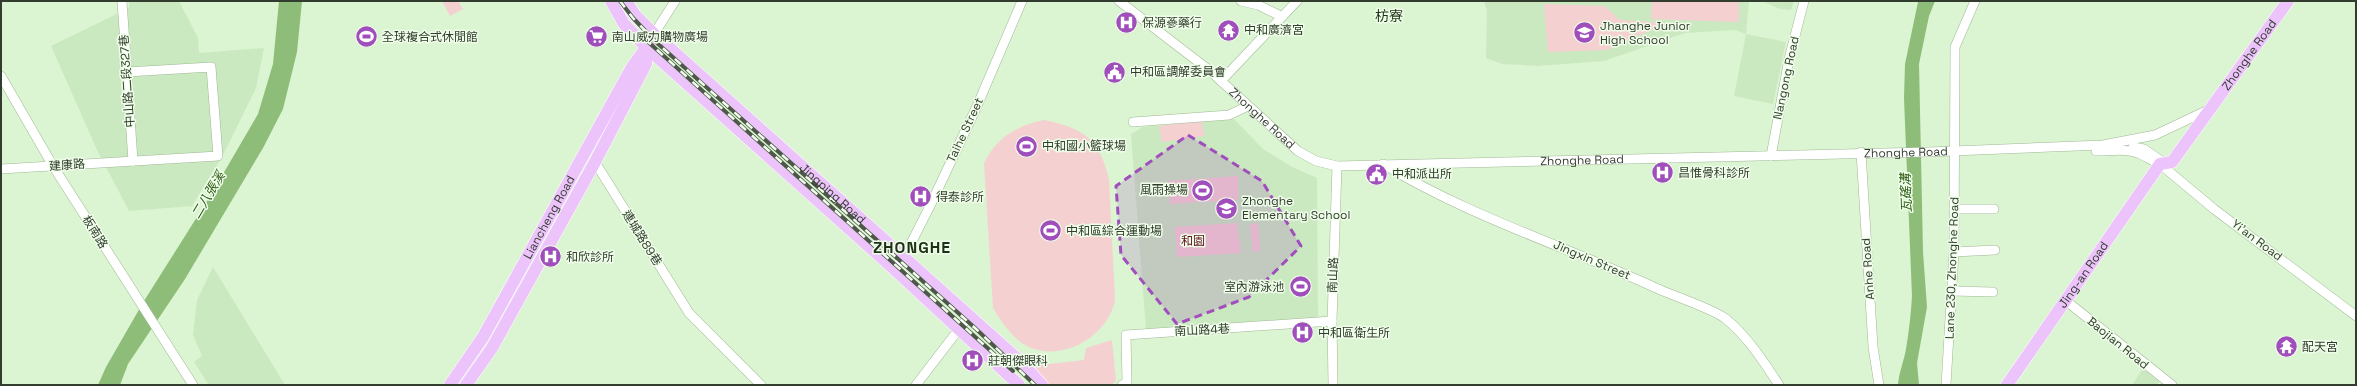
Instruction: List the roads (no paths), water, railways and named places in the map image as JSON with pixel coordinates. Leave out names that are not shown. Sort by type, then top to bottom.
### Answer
[{"type":"main road","name":"Jingping Road","points":[[611,1],[624,24],[647,48],[894,269],[1019,385]]},
{"type":"main road","name":"Jingping Road","points":[[626,1],[635,15],[654,34],[1020,361],[1042,385]]},
{"type":"main road","name":"Zhonghe Road","points":[[2160,164],[2172,162],[2288,1]]},
{"type":"main road","name":"Liancheng Road","points":[[450,385],[483,337],[632,67],[647,48],[654,34]]},
{"type":"main road","name":"Liancheng Road","points":[[466,385],[492,348],[595,162],[646,64],[647,48]]},
{"type":"main road","name":"Jing-an Road","points":[[2007,385],[2160,164]]},
{"type":"street","name":"中山路二段327巷","points":[[122,1],[133,161]]},
{"type":"street","name":"Liancheng Road","points":[[654,34],[675,1]]},
{"type":"street","name":"Taihe Street","points":[[894,269],[904,257],[930,206],[977,106],[1022,1]]},
{"type":"street","name":"Zhonghe Road","points":[[1119,1],[1221,81],[1298,151],[1316,162],[1337,166],[1771,156],[1861,152],[1928,152],[2103,145],[2155,135],[2211,108]]},
{"type":"street","points":[[1241,1],[1258,5],[1281,16]]},
{"type":"street","points":[[1221,81],[1281,16],[1297,1]]},
{"type":"street","name":"Nangong Road","points":[[1771,156],[1789,59],[1804,1]]},
{"type":"street","name":"Lane 230, Zhonghe Road","points":[[1946,385],[1954,252],[1955,47],[1975,1]]},
{"type":"street","name":"建康路","points":[[1,169],[218,156],[211,68],[127,72]]},
{"type":"street","name":"板南路","points":[[1,76],[53,166],[193,385]]},
{"type":"street","points":[[1133,122],[1230,115],[1248,106]]},
{"type":"street","name":"Zhonghe Road","points":[[2103,145],[2144,149],[2160,160],[2160,164]]},
{"type":"street","points":[[2060,147],[2126,151],[2140,154],[2150,161],[2160,164]]},
{"type":"street","name":"Anhe Road","points":[[1861,152],[1873,347],[1879,385]]},
{"type":"street","name":"連城路89巷","points":[[595,162],[689,313],[761,385]]},
{"type":"street","name":"Jingxin Street","points":[[1383,164],[1417,185],[1481,214],[1616,269],[1725,318],[1764,363],[1778,385]]},
{"type":"street","name":"Yi'an Road","points":[[2160,164],[2214,209],[2356,316]]},
{"type":"street","name":"南山路","points":[[1333,385],[1332,321],[1337,166]]},
{"type":"street","points":[[1954,209],[1994,209]]},
{"type":"street","points":[[1954,252],[1995,250]]},
{"type":"street","points":[[1952,291],[1993,292]]},
{"type":"street","name":"Baojian Road","points":[[2065,300],[2172,385]]},
{"type":"street","points":[[916,385],[969,316]]},
{"type":"street","name":"南山路4巷","points":[[1122,385],[1127,383],[1126,335],[1332,321]]},
{"type":"street","points":[[457,375],[466,385]]},
{"type":"railway","points":[[620,1],[633,18],[656,42],[975,328],[1035,385]]},
{"type":"railway","points":[[645,39],[1013,371]]},
{"type":"place","name":"保源蔘藥行","points":[[1126,23]]},
{"type":"place","name":"中和廣濟宮","points":[[1228,30]]},
{"type":"place","name":"Jhanghe Junior High School","points":[[1585,33]]},
{"type":"place","name":"全球複合式休閒館","points":[[367,37]]},
{"type":"place","name":"南山威力購物廣場","points":[[596,37]]},
{"type":"place","name":"中和區調解委員會","points":[[1114,72]]},
{"type":"place","name":"中和國小籃球場","points":[[1026,146]]},
{"type":"place","name":"昌惟骨科診所","points":[[1662,173]]},
{"type":"place","name":"中和派出所","points":[[1377,174]]},
{"type":"place","name":"風雨操場","points":[[1203,190]]},
{"type":"place","name":"得泰診所","points":[[921,197]]},
{"type":"place","name":"Zhonghe Elementary School","points":[[1227,208]]},
{"type":"place","name":"中和區綜合運動場","points":[[1050,231]]},
{"type":"place","name":"和欣診所","points":[[551,257]]},
{"type":"place","name":"室內游泳池","points":[[1300,287]]},
{"type":"place","name":"中和區衛生所","points":[[1302,333]]},
{"type":"place","name":"配天宮","points":[[2286,347]]},
{"type":"place","name":"莊朝傑眼科","points":[[972,361]]},
{"type":"district","name":"枋寮","points":[[1389,16]]},
{"type":"district","name":"ZHONGHE","points":[[912,247]]},
{"type":"water label","name":"瓦磘溝","points":[[1906,193]]},
{"type":"water label","name":"二八張溪","points":[[208,195]]},
{"type":"park label","name":"和園","points":[[1193,241]]}]
